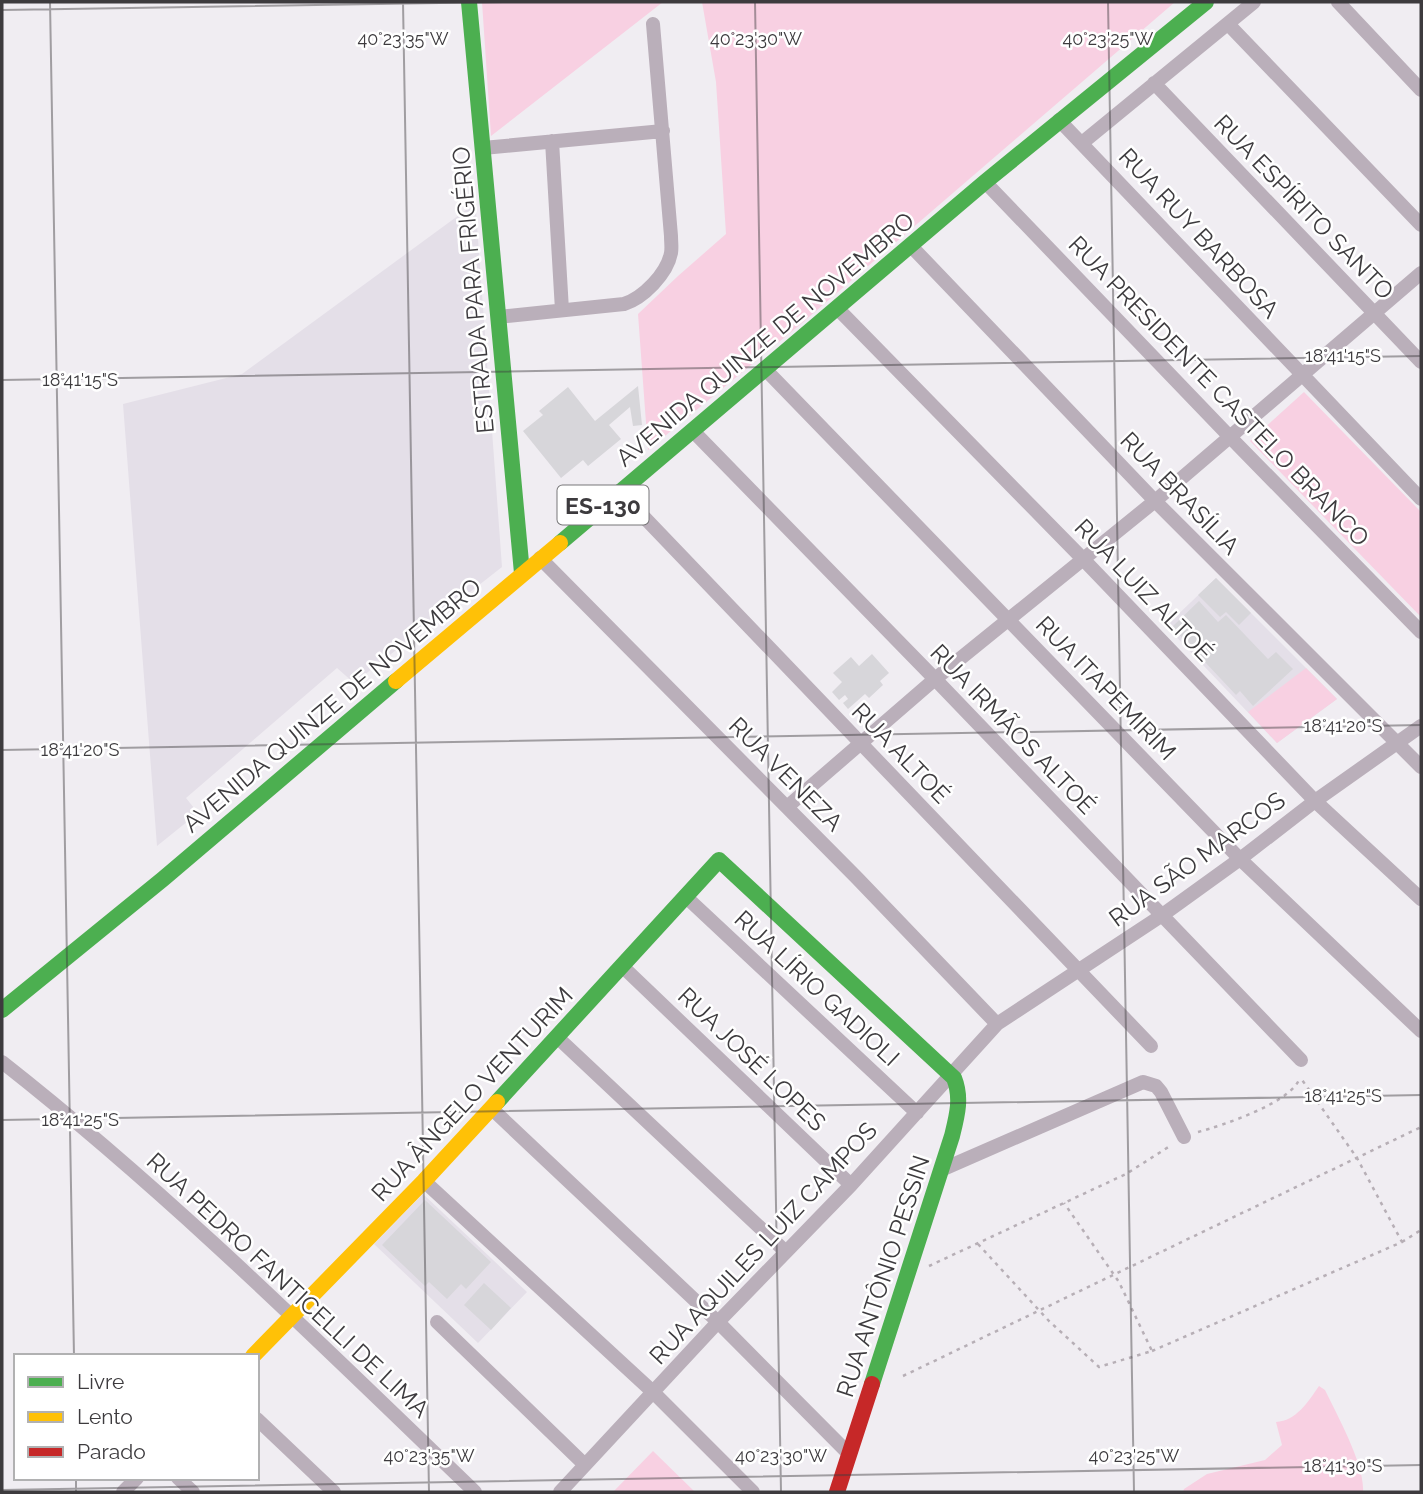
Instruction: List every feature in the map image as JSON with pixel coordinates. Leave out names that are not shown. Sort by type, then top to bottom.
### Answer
[{"type":"street","name":"ESTRADA PARA FRIGÉRIO","points":[[469,2],[522,573]]},
{"type":"street","name":"AVENIDA QUINZE DE NOVEMBRO","points":[[2,1010],[163,879],[1059,120],[1206,2]]},
{"type":"street","points":[[1082,143],[1254,2]]},
{"type":"street","points":[[1338,2],[1421,90]]},
{"type":"street","points":[[498,317],[612,306],[632,301],[648,288],[665,267],[671,247],[653,24]]},
{"type":"street","points":[[1228,24],[1421,225]]},
{"type":"street","name":"RUA ESPÍRITO SANTO","points":[[1154,83],[1421,362]]},
{"type":"street","name":"RUA RUY BARBOSA","points":[[1059,120],[1421,499]]},
{"type":"street","points":[[483,148],[663,131]]},
{"type":"street","points":[[552,141],[562,310]]},
{"type":"street","name":"RUA PRESIDENTE CASTELO BRANCO","points":[[985,182],[1230,438],[1421,632]]},
{"type":"street","name":"RUA BRASÍLIA","points":[[911,246],[1155,501],[1421,767]]},
{"type":"street","points":[[787,807],[935,679],[1230,438],[1421,273]]},
{"type":"street","name":"RUA LUIZ ALTOÉ","points":[[837,308],[1315,801],[1421,899]]},
{"type":"street","name":"RUA ITAPEMIRIM","points":[[765,369],[1240,859],[1421,1031]]},
{"type":"street","name":"RUA IRMÃOS ALTOÉ","points":[[692,430],[1301,1060]]},
{"type":"street","name":"RUA ALTOÉ","points":[[619,491],[1151,1046]]},
{"type":"street","name":"RUA VENEZA","points":[[540,558],[997,1024]]},
{"type":"street","name":"RUA SÃO MARCOS","points":[[997,1024],[1161,916],[1421,726]]},
{"type":"street","name":"RUA ÂNGELO VENTURIM","points":[[255,1354],[424,1181],[719,860],[951,1075]]},
{"type":"street","name":"RUA LÍRIO GADIOLI","points":[[685,896],[917,1113]]},
{"type":"street","name":"RUA JOSÉ LOPES","points":[[622,966],[851,1185]]},
{"type":"street","name":"RUA AQUILES LUIZ CAMPOS","points":[[560,1492],[718,1322],[851,1185],[997,1024]]},
{"type":"street","points":[[557,1037],[786,1252]]},
{"type":"street","name":"RUA PEDRO FANTICELLI DE LIMA","points":[[2,1062],[122,1161],[292,1316],[475,1492]]},
{"type":"street","name":"RUA ANTÔNIO PESSIN","points":[[837,1492],[942,1170],[959,1103],[958,1086],[951,1075]]},
{"type":"street","points":[[942,1170],[1143,1082],[1156,1086],[1161,1092],[1184,1137]]},
{"type":"street","points":[[491,1108],[718,1322],[849,1454]]},
{"type":"street","points":[[424,1181],[653,1392],[753,1492]]},
{"type":"street","points":[[437,1322],[585,1465]]},
{"type":"street","points":[[259,1421],[334,1492]]},
{"type":"street","points":[[180,1480],[193,1492]]},
{"type":"path","points":[[907,1276],[1137,1167],[1184,1137],[1233,1121],[1273,1101],[1299,1083],[1301,1060]]},
{"type":"path","points":[[1300,1077],[1357,1158],[1402,1242]]},
{"type":"path","points":[[903,1376],[1421,1127]]},
{"type":"path","points":[[1064,1203],[1114,1275],[1152,1351]]},
{"type":"path","points":[[978,1244],[1040,1311],[1100,1367],[1152,1351],[1402,1242],[1421,1230]]},
{"type":"shaded area","points":[[482,2],[663,2],[491,136]]},
{"type":"shaded area","points":[[702,2],[1175,2],[802,323],[648,450],[638,314],[726,234],[716,82]]},
{"type":"shaded area","points":[[470,207],[476,212],[502,567],[354,683],[337,668],[186,798],[198,813],[157,846],[123,404],[242,374]]},
{"type":"shaded area","points":[[1304,392],[1421,512],[1421,617],[1250,441]]},
{"type":"shaded area","points":[[1216,578],[1337,699],[1277,743],[1166,626]]},
{"type":"shaded area","points":[[1306,668],[1337,699],[1277,743],[1248,712]]},
{"type":"shaded area","points":[[423,1194],[527,1292],[478,1343],[374,1244]]},
{"type":"shaded area","points":[[1319,1386],[1325,1390],[1349,1440],[1360,1468],[1363,1492],[1183,1492],[1207,1474],[1265,1460],[1282,1445],[1276,1422],[1295,1414]]},
{"type":"shaded area","points":[[653,1451],[695,1492],[613,1492]]},
{"type":"building","points":[[638,386],[642,425],[633,426],[630,407],[609,425],[621,439],[588,466],[583,460],[561,478],[523,431],[543,415],[539,411],[568,387],[595,421]]},
{"type":"building","points":[[1216,578],[1251,613],[1239,625],[1226,612],[1220,617],[1198,595]]},
{"type":"building","points":[[1199,601],[1218,622],[1226,615],[1268,659],[1276,652],[1293,669],[1253,706],[1240,691],[1236,695],[1172,627]]},
{"type":"building","points":[[872,654],[889,673],[880,681],[883,685],[869,698],[865,694],[848,709],[843,703],[848,699],[845,695],[839,700],[832,692],[842,682],[833,673],[851,657],[859,666]]},
{"type":"building","points":[[425,1200],[491,1262],[466,1289],[461,1284],[447,1299],[429,1282],[425,1286],[382,1245]]},
{"type":"building","points":[[484,1283],[511,1308],[491,1330],[464,1305]]},
{"type":"traffic: fast","points":[[469,2],[522,573]]},
{"type":"traffic: fast","points":[[560,543],[985,182],[1206,2]]},
{"type":"traffic: fast","points":[[2,1010],[163,879],[396,681]]},
{"type":"traffic: fast","points":[[497,1102],[719,860],[954,1078],[958,1107],[952,1136],[872,1384]]},
{"type":"traffic: slow","points":[[396,681],[560,543]]},
{"type":"traffic: slow","points":[[255,1354],[497,1102]]},
{"type":"traffic: jam","points":[[837,1492],[872,1384]]}]
